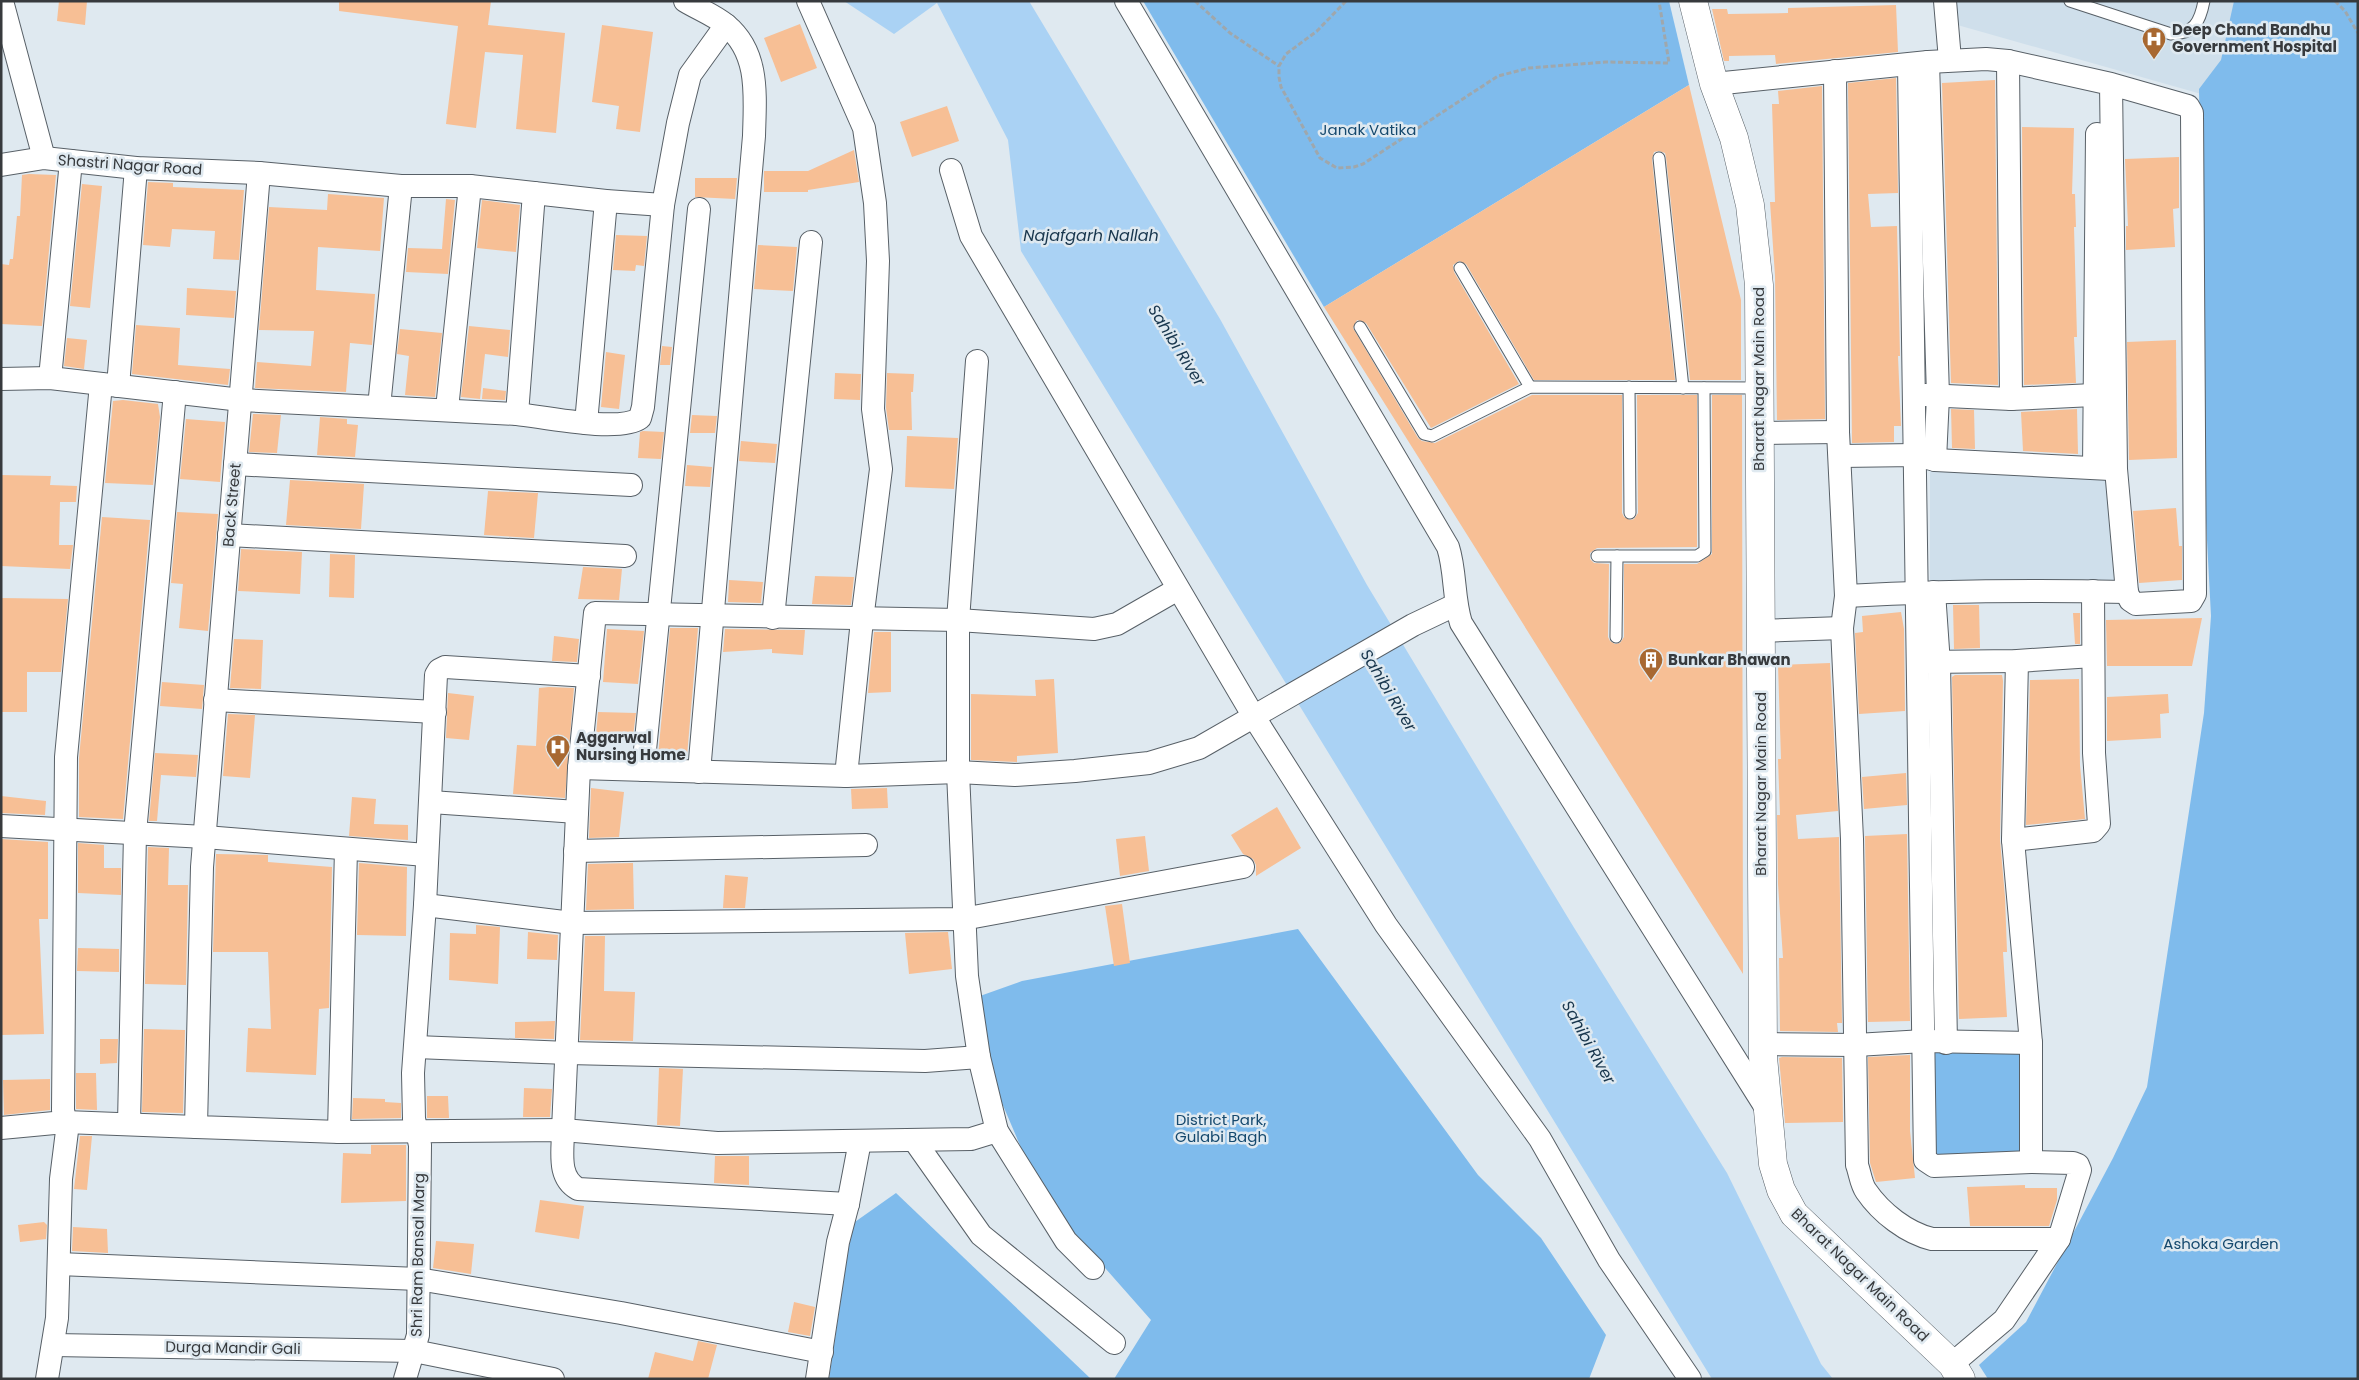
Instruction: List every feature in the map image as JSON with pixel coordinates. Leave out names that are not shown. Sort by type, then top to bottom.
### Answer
[{"type":"street","name":"Shastri Nagar Road","points":[[2,1],[9,50],[44,158],[136,168],[259,174],[401,186],[470,186],[606,201],[663,204]]},
{"type":"street","points":[[685,1],[726,25],[741,43],[752,62],[755,90],[753,146],[699,772]]},
{"type":"street","points":[[808,1],[864,128],[876,203],[878,261],[873,410],[881,469],[862,620],[846,776]]},
{"type":"street","points":[[1126,1],[1448,547],[1453,568],[1455,605],[1461,623],[1768,1112]]},
{"type":"street","name":"Bharat Nagar Main Road","points":[[1693,1],[1714,84],[1734,138],[1750,206],[1760,285],[1763,1044],[1773,1164],[1781,1190],[1794,1214],[1957,1372]]},
{"type":"street","points":[[1945,1],[1929,62],[1915,394],[1925,457],[1935,1042],[1925,1160],[1928,1164],[1934,1166],[2031,1162],[2073,1163],[2078,1165],[2080,1170],[2059,1239],[2004,1320],[1957,1372]]},
{"type":"street","points":[[1,379],[50,378],[241,400],[447,409],[517,414],[586,423],[625,425],[640,418],[643,407],[656,298],[663,204],[690,76],[726,25]]},
{"type":"street","points":[[1714,84],[1929,62],[1986,59],[2008,61],[2104,83],[2188,106],[2192,113],[2195,594],[2191,601],[2136,604],[2130,600],[2126,592],[2105,469],[2093,396],[2104,83]]},
{"type":"street","points":[[2008,61],[2010,399]]},
{"type":"street","points":[[1925,457],[1938,396],[1929,62]]},
{"type":"street","points":[[1835,71],[1838,432],[1846,596],[1842,628],[1852,839],[1857,1165],[1865,1190],[1881,1208],[1914,1234],[1932,1239],[2059,1239]]},
{"type":"street","points":[[2104,83],[2105,469]]},
{"type":"street","points":[[1,165],[44,158]]},
{"type":"street","points":[[50,378],[71,161]]},
{"type":"street","points":[[47,1379],[57,1318],[61,1179],[67,1131],[63,1110],[66,757],[136,168]]},
{"type":"street","points":[[951,170],[971,236],[1254,717],[1386,925],[1540,1139],[1609,1260],[1690,1379]]},
{"type":"street","name":"Back Street","points":[[196,1127],[202,867],[259,174]]},
{"type":"street","points":[[380,407],[401,186]]},
{"type":"street","points":[[447,409],[470,186]]},
{"type":"street","points":[[517,414],[534,193]]},
{"type":"street","points":[[586,423],[606,201]]},
{"type":"street","points":[[643,770],[699,209]]},
{"type":"street","points":[[773,618],[811,242]]},
{"type":"street","points":[[977,361],[958,620],[958,772],[967,976],[979,1057],[997,1131],[1066,1241],[1093,1268]]},
{"type":"street","points":[[129,1124],[135,833],[174,392]]},
{"type":"street","points":[[1915,394],[2010,399],[2093,396]]},
{"type":"street","points":[[1760,433],[1838,432]]},
{"type":"street","points":[[1840,456],[1925,457],[2105,469]]},
{"type":"street","points":[[235,464],[631,485]]},
{"type":"street","points":[[229,535],[625,556]]},
{"type":"street","points":[[848,1204],[578,1189],[569,1184],[563,1175],[563,1130],[578,768],[595,613],[862,620],[958,620],[1094,629],[1117,624],[1178,589]]},
{"type":"street","points":[[2013,840],[2097,829],[2093,591]]},
{"type":"street","points":[[1846,596],[1926,592],[2126,592]]},
{"type":"street","points":[[578,768],[846,776],[958,772],[1015,775],[1075,772],[1149,763],[1199,748],[1413,625],[1455,605]]},
{"type":"street","points":[[1760,631],[1842,628]]},
{"type":"street","points":[[1929,663],[2017,661],[2093,656]]},
{"type":"street","points":[[2017,661],[2013,840],[2031,1043],[2031,1162]]},
{"type":"street","name":"Shri Ram Bansal Marg","points":[[405,1379],[418,1335],[420,1145],[414,1118],[412,1073],[416,1047],[425,905],[436,675],[439,670],[445,667],[589,676]]},
{"type":"street","points":[[215,700],[435,712]]},
{"type":"street","points":[[430,802],[577,812]]},
{"type":"street","points":[[1,826],[205,837],[426,855]]},
{"type":"street","points":[[575,851],[866,845]]},
{"type":"street","points":[[339,1132],[346,849]]},
{"type":"street","points":[[425,905],[572,923],[963,919],[1243,867]]},
{"type":"street","points":[[1763,1044],[2031,1043]]},
{"type":"street","points":[[416,1047],[924,1061],[979,1057]]},
{"type":"street","points":[[1,1128],[65,1122],[339,1132],[563,1130],[717,1143],[971,1139],[997,1131]]},
{"type":"street","points":[[914,1140],[981,1235],[1114,1343]]},
{"type":"street","points":[[817,1379],[838,1242],[848,1204],[860,1141]]},
{"type":"street","points":[[59,1264],[418,1279],[620,1313],[822,1352]]},
{"type":"street","name":"Durga Mandir Gali","points":[[53,1345],[414,1351],[553,1379]]},
{"type":"lane","points":[[2070,1],[2171,34],[2191,31],[2199,24],[2204,1]]},
{"type":"lane","points":[[1659,158],[1683,388]]},
{"type":"lane","points":[[1460,268],[1530,387]]},
{"type":"lane","points":[[1360,326],[1427,436],[1438,435],[1530,387],[1759,388]]},
{"type":"lane","points":[[1629,387],[1630,513]]},
{"type":"lane","points":[[1598,556],[1697,556],[1705,551],[1704,388]]},
{"type":"lane","points":[[1616,638],[1617,556]]},
{"type":"path","points":[[1195,1],[1230,33],[1279,66]]},
{"type":"path","points":[[1346,1],[1317,31],[1286,54],[1279,66],[1281,87],[1320,158],[1331,167],[1354,167],[1498,76],[1529,68],[1606,62],[1669,62],[1659,1]]},
{"type":"path","points":[[2335,1],[2345,10],[2358,33]]},
{"type":"shaded area","name":"Deep Chand Bandhu Government Hospital","points":[[1951,1],[2234,1],[2219,99],[1947,22]]},
{"type":"shaded area","points":[[1930,471],[2119,472],[2119,583],[1930,582]]},
{"type":"green space","name":"Janak Vatika","points":[[1143,1],[1669,1],[1689,85],[1324,307]]},
{"type":"green space","name":"Ashoka Garden","points":[[2234,1],[2358,1],[2358,1379],[1988,1379],[1979,1365],[2026,1322],[2113,1158],[2147,1087],[2204,713],[2211,616],[2206,521],[2199,89],[2221,60]]},
{"type":"green space","name":"District Park, Gulabi Bagh","points":[[1298,929],[1478,1175],[1541,1238],[1606,1335],[1589,1379],[1114,1379],[1151,1320],[1068,1226],[1025,1157],[993,1082],[980,996],[1022,981]]},
{"type":"green space","points":[[2021,1046],[2023,1156],[1934,1157],[1932,1048]]},
{"type":"green space","points":[[896,1193],[1091,1379],[829,1379],[852,1224]]},
{"type":"water","name":"Najafgarh Nallah","points":[[844,1],[1029,1],[1220,319],[1367,585],[1573,926],[1727,1173],[1821,1364],[1833,1379],[1712,1379],[1021,251],[1008,140],[937,3],[894,34]]},
{"type":"building","points":[[59,1],[87,1],[85,25],[57,21]]},
{"type":"building","points":[[339,1],[491,1],[488,25],[565,33],[556,133],[516,129],[523,55],[485,52],[476,128],[446,124],[458,26],[339,11]]},
{"type":"building","points":[[1896,5],[1898,52],[1776,64],[1775,55],[1729,56],[1729,61],[1724,61],[1712,9],[1727,9],[1728,14],[1788,13],[1788,8]]},
{"type":"building","points":[[800,24],[817,68],[781,82],[764,38]]},
{"type":"building","points":[[602,25],[653,32],[640,132],[616,129],[619,106],[592,102]]},
{"type":"building","points":[[1896,78],[1898,193],[1868,194],[1871,227],[1897,226],[1900,356],[1898,356],[1901,426],[1894,426],[1894,442],[1852,443],[1848,83]]},
{"type":"building","points":[[1995,80],[1998,385],[1951,383],[1942,83]]},
{"type":"building","name":"Bunkar Bhawan","points":[[1689,85],[1741,300],[1741,380],[1690,380],[1666,157],[1665,153],[1659,151],[1654,152],[1652,159],[1675,380],[1534,380],[1466,264],[1459,261],[1453,265],[1454,272],[1519,384],[1431,428],[1366,323],[1357,320],[1353,328],[1418,438],[1422,441],[1435,443],[1532,395],[1622,395],[1622,513],[1624,517],[1630,520],[1634,519],[1638,513],[1637,395],[1697,395],[1697,547],[1597,548],[1590,553],[1590,559],[1594,563],[1609,564],[1608,637],[1615,644],[1620,643],[1624,637],[1624,564],[1697,564],[1712,554],[1712,395],[1742,395],[1743,974],[1324,307]]},
{"type":"building","points":[[1822,86],[1825,419],[1777,420],[1775,276],[1770,202],[1775,202],[1772,104],[1779,104],[1778,91]]},
{"type":"building","points":[[947,106],[959,141],[912,157],[900,122]]},
{"type":"building","points":[[2022,127],[2074,128],[2072,194],[2075,194],[2076,227],[2074,227],[2077,337],[2074,337],[2076,383],[2024,385]]},
{"type":"building","points":[[854,150],[859,182],[808,190],[808,192],[764,192],[764,171],[808,171]]},
{"type":"building","points":[[2179,157],[2179,208],[2173,209],[2175,247],[2126,250],[2126,226],[2128,226],[2125,159]]},
{"type":"building","points":[[22,175],[56,175],[42,326],[1,324],[1,264],[9,265],[10,259],[13,259],[17,216],[20,216]]},
{"type":"building","points":[[695,178],[737,178],[735,199],[695,197]]},
{"type":"building","points":[[148,182],[173,183],[173,187],[244,190],[239,260],[213,259],[215,231],[172,229],[170,247],[143,245]]},
{"type":"building","points":[[82,184],[102,186],[90,308],[70,306]]},
{"type":"building","points":[[328,194],[384,198],[380,251],[318,247],[316,290],[375,294],[372,345],[350,343],[346,392],[255,388],[257,362],[311,366],[314,331],[259,330],[269,207],[327,210]]},
{"type":"building","points":[[446,199],[455,200],[448,274],[406,272],[408,248],[442,249]]},
{"type":"building","points":[[482,200],[520,205],[516,252],[477,248]]},
{"type":"building","points":[[616,235],[647,236],[644,266],[636,265],[635,271],[613,270]]},
{"type":"building","points":[[758,245],[797,247],[793,291],[754,289]]},
{"type":"building","points":[[187,288],[236,291],[234,318],[186,315]]},
{"type":"building","points":[[136,325],[180,328],[178,365],[230,369],[228,385],[132,374]]},
{"type":"building","points":[[469,326],[510,330],[508,357],[485,354],[480,399],[461,397]]},
{"type":"building","points":[[400,329],[442,333],[435,397],[405,395],[409,356],[397,354]]},
{"type":"building","points":[[67,338],[87,340],[84,369],[64,366]]},
{"type":"building","points":[[2176,340],[2177,458],[2129,460],[2127,342]]},
{"type":"building","points":[[662,346],[672,347],[670,365],[660,365]]},
{"type":"building","points":[[606,352],[625,355],[619,409],[601,407]]},
{"type":"building","points":[[835,373],[861,374],[860,400],[834,399]]},
{"type":"building","points":[[887,373],[914,374],[913,392],[911,392],[912,430],[889,430],[886,408]]},
{"type":"building","points":[[483,388],[506,391],[505,400],[482,399]]},
{"type":"building","points":[[123,400],[158,404],[160,417],[153,485],[105,483],[113,401]]},
{"type":"building","points":[[1951,409],[1974,410],[1975,449],[1952,448]]},
{"type":"building","points":[[2077,409],[2078,454],[2023,451],[2021,412]]},
{"type":"building","points":[[253,414],[281,415],[277,453],[249,452]]},
{"type":"building","points":[[692,415],[717,416],[715,433],[690,433]]},
{"type":"building","points":[[320,417],[347,419],[347,424],[358,425],[355,457],[317,455]]},
{"type":"building","points":[[186,419],[225,422],[220,482],[180,479]]},
{"type":"building","points":[[640,432],[664,432],[661,459],[638,458]]},
{"type":"building","points":[[907,436],[958,438],[954,489],[905,487]]},
{"type":"building","points":[[741,441],[777,444],[775,463],[739,461]]},
{"type":"building","points":[[687,465],[712,467],[710,487],[685,486]]},
{"type":"building","points":[[1,475],[51,476],[50,485],[77,486],[76,502],[60,502],[59,545],[73,545],[70,569],[1,566]]},
{"type":"building","points":[[290,480],[364,484],[361,529],[286,525]]},
{"type":"building","points":[[488,491],[538,493],[534,538],[484,535]]},
{"type":"building","points":[[2176,508],[2179,546],[2182,546],[2182,580],[2139,583],[2133,511]]},
{"type":"building","points":[[177,512],[218,514],[208,631],[179,628],[183,584],[171,583]]},
{"type":"building","points":[[102,517],[150,520],[123,819],[79,817],[79,758]]},
{"type":"building","points":[[241,549],[302,552],[300,594],[238,591]]},
{"type":"building","points":[[330,554],[355,555],[354,598],[329,597]]},
{"type":"building","points":[[583,567],[622,569],[619,600],[578,599]]},
{"type":"building","points":[[815,576],[854,577],[851,605],[812,604]]},
{"type":"building","points":[[729,580],[763,582],[761,603],[728,602]]},
{"type":"building","points":[[1,598],[68,599],[61,672],[27,672],[27,712],[1,712]]},
{"type":"building","points":[[1953,605],[1979,605],[1980,648],[1954,649]]},
{"type":"building","points":[[1901,612],[1904,629],[1905,711],[1859,714],[1855,633],[1863,632],[1862,616]]},
{"type":"building","points":[[2073,613],[2080,613],[2080,644],[2075,644]]},
{"type":"building","points":[[2202,618],[2192,666],[2107,666],[2106,620]]},
{"type":"building","points":[[670,628],[698,628],[687,756],[658,756]]},
{"type":"building","points":[[607,629],[644,631],[638,684],[603,682]]},
{"type":"building","points":[[725,629],[805,630],[803,655],[772,653],[772,649],[723,652]]},
{"type":"building","points":[[874,632],[891,632],[891,692],[868,693]]},
{"type":"building","points":[[554,636],[579,639],[577,662],[552,661]]},
{"type":"building","points":[[234,639],[263,640],[261,689],[230,688]]},
{"type":"building","points":[[1830,663],[1838,811],[1796,815],[1798,839],[1839,837],[1842,1023],[1837,1023],[1838,1032],[1780,1031],[1779,958],[1783,958],[1778,884],[1777,815],[1780,815],[1778,759],[1781,759],[1778,665]]},
{"type":"building","points":[[1955,675],[2002,675],[2003,681],[2000,840],[2005,897],[2007,952],[2003,952],[2007,1017],[1959,1019],[1952,677]]},
{"type":"building","points":[[1054,679],[1058,753],[1017,756],[1017,762],[971,760],[971,694],[1036,696],[1035,680]]},
{"type":"building","points":[[2079,679],[2080,765],[2085,819],[2026,825],[2030,680]]},
{"type":"building","points":[[162,682],[204,685],[202,709],[160,706]]},
{"type":"building","points":[[539,688],[574,688],[565,798],[513,794],[517,745],[536,746]]},
{"type":"building","points":[[448,693],[474,696],[469,740],[446,738]]},
{"type":"building","points":[[2168,694],[2169,713],[2160,714],[2161,738],[2107,741],[2107,697]]},
{"type":"building","points":[[598,712],[636,713],[633,736],[596,735]]},
{"type":"building","points":[[228,714],[255,715],[250,778],[223,776]]},
{"type":"building","points":[[155,753],[198,755],[196,777],[161,775],[157,821],[149,821]]},
{"type":"building","points":[[1906,773],[1907,805],[1864,809],[1862,777]]},
{"type":"building","points":[[591,788],[624,792],[619,837],[589,838]]},
{"type":"building","points":[[887,788],[888,808],[852,809],[851,789]]},
{"type":"building","points":[[1,796],[46,801],[45,815],[1,813]]},
{"type":"building","points":[[352,797],[376,799],[374,824],[408,825],[408,840],[349,836]]},
{"type":"building","points":[[1277,807],[1301,848],[1256,876],[1256,865],[1253,859],[1243,854],[1231,835]]},
{"type":"building","points":[[1907,834],[1910,1021],[1868,1022],[1865,836]]},
{"type":"building","points":[[1145,836],[1149,871],[1120,876],[1116,839]]},
{"type":"building","points":[[1,839],[48,842],[48,919],[39,919],[44,1034],[1,1035]]},
{"type":"building","points":[[78,843],[104,845],[104,868],[121,868],[121,895],[78,893]]},
{"type":"building","points":[[148,847],[169,848],[168,885],[188,885],[186,985],[145,984]]},
{"type":"building","points":[[216,854],[268,855],[268,862],[332,867],[329,1008],[319,1009],[316,1075],[246,1072],[248,1028],[271,1029],[268,952],[213,952]]},
{"type":"building","points":[[359,863],[407,867],[406,936],[357,935]]},
{"type":"building","points":[[633,863],[634,909],[586,910],[588,864]]},
{"type":"building","points":[[725,875],[748,877],[745,908],[723,908]]},
{"type":"building","points":[[1122,904],[1130,963],[1114,966],[1105,906]]},
{"type":"building","points":[[476,925],[500,927],[498,984],[449,980],[450,933],[476,934]]},
{"type":"building","points":[[528,932],[558,935],[557,960],[527,959]]},
{"type":"building","points":[[948,932],[952,969],[909,974],[905,933]]},
{"type":"building","points":[[585,936],[605,936],[604,991],[635,992],[633,1041],[580,1040]]},
{"type":"building","points":[[78,948],[119,949],[119,972],[77,971]]},
{"type":"building","points":[[555,1021],[554,1039],[515,1038],[515,1022]]},
{"type":"building","points":[[144,1029],[185,1030],[183,1113],[142,1112]]},
{"type":"building","points":[[100,1039],[118,1039],[117,1063],[100,1064]]},
{"type":"building","points":[[1910,1055],[1910,1131],[1915,1178],[1876,1182],[1870,1163],[1868,1057]]},
{"type":"building","points":[[1779,1058],[1842,1058],[1843,1122],[1785,1123]]},
{"type":"building","points":[[659,1068],[683,1069],[680,1126],[657,1125]]},
{"type":"building","points":[[76,1073],[96,1073],[97,1110],[76,1109]]},
{"type":"building","points":[[50,1079],[50,1110],[4,1115],[3,1080]]},
{"type":"building","points":[[524,1088],[552,1089],[550,1117],[523,1117]]},
{"type":"building","points":[[427,1096],[448,1096],[449,1118],[427,1118]]},
{"type":"building","points":[[353,1098],[385,1099],[385,1102],[401,1103],[401,1118],[352,1119]]},
{"type":"building","points":[[80,1136],[92,1136],[87,1190],[74,1189]]},
{"type":"building","points":[[371,1145],[406,1145],[406,1201],[341,1203],[343,1153],[371,1154]]},
{"type":"building","points":[[715,1156],[749,1156],[749,1185],[714,1183]]},
{"type":"building","points":[[2025,1185],[2025,1188],[2057,1188],[2057,1200],[2049,1226],[1970,1226],[1967,1187]]},
{"type":"building","points":[[540,1200],[584,1206],[579,1239],[535,1232]]},
{"type":"building","points":[[44,1222],[47,1225],[46,1239],[20,1242],[18,1225]]},
{"type":"building","points":[[73,1227],[107,1229],[108,1253],[72,1251]]},
{"type":"building","points":[[436,1241],[474,1244],[471,1274],[433,1268]]},
{"type":"building","points":[[794,1302],[815,1307],[810,1336],[788,1332]]},
{"type":"building","points":[[698,1341],[717,1345],[708,1379],[648,1379],[655,1352],[693,1361]]},
{"type":"place","name":"Deep Chand Bandhu Government Hospital","points":[[2154,60]]},
{"type":"place","name":"Bunkar Bhawan","points":[[1651,681]]},
{"type":"place","name":"Aggarwal Nursing Home","points":[[558,768]]},
{"type":"water label","name":"Sahibi River","points":[[1177,345]]},
{"type":"water label","name":"Sahibi River","points":[[1389,690]]},
{"type":"water label","name":"Sahibi River","points":[[1589,1042]]}]
